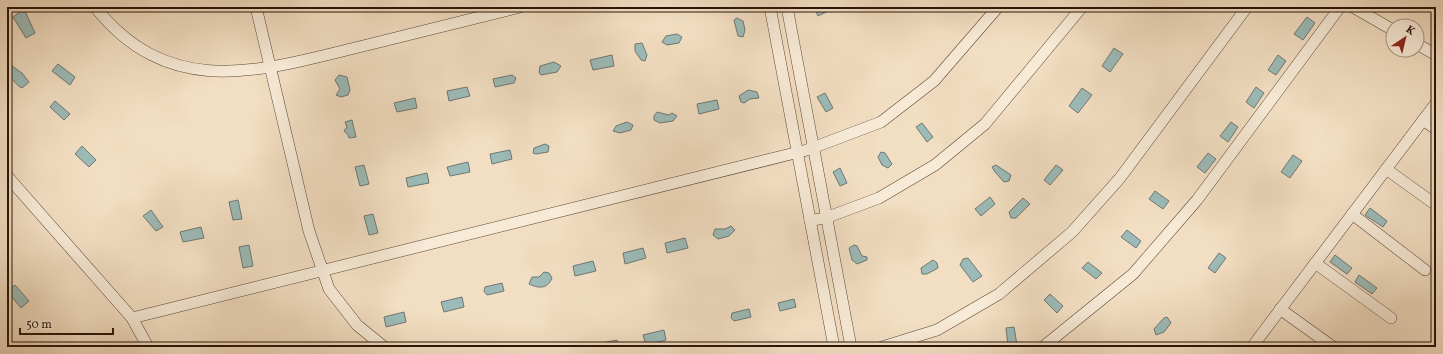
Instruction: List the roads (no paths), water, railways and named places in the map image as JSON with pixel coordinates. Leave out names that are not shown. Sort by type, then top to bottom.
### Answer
[{"type":"street","points":[[95,7],[108,23],[132,42],[155,57],[176,64],[215,72],[270,68],[520,7]]},
{"type":"street","points":[[256,7],[309,231],[329,289],[357,326],[384,347]]},
{"type":"street","points":[[770,7],[834,347]]},
{"type":"street","points":[[786,7],[828,217],[851,347]]},
{"type":"street","points":[[132,318],[813,148],[881,122],[934,81],[998,7]]},
{"type":"street","points":[[810,221],[828,217],[886,194],[935,165],[985,124],[1082,7]]},
{"type":"street","points":[[882,347],[938,330],[999,294],[1072,232],[1120,178],[1247,7]]},
{"type":"street","points":[[1043,347],[1133,274],[1197,200],[1340,7]]},
{"type":"street","points":[[1353,7],[1385,25]]},
{"type":"street","points":[[1425,49],[1436,55]]},
{"type":"street","points":[[1252,347],[1436,103]]},
{"type":"street","points":[[1423,120],[1436,129]]},
{"type":"street","points":[[1386,169],[1436,205]]},
{"type":"street","points":[[7,176],[132,318],[148,347]]},
{"type":"street","points":[[1352,214],[1425,270]]},
{"type":"street","points":[[1315,263],[1391,318]]},
{"type":"street","points":[[1280,309],[1332,347]]},
{"type":"water","points":[[814,7],[837,7],[838,9],[831,12],[830,10],[818,16]]},
{"type":"water","points":[[24,9],[35,33],[26,38],[13,17]]},
{"type":"water","points":[[1307,17],[1315,23],[1303,40],[1294,34]]},
{"type":"water","points":[[737,18],[743,21],[745,30],[743,37],[738,36],[734,20]]},
{"type":"water","points":[[677,34],[682,37],[679,43],[667,45],[662,42],[666,36]]},
{"type":"water","points":[[642,43],[647,55],[645,61],[641,60],[635,51],[635,44]]},
{"type":"water","points":[[1114,48],[1123,54],[1110,72],[1102,66]]},
{"type":"water","points":[[612,55],[614,66],[593,70],[590,60]]},
{"type":"water","points":[[1278,55],[1286,61],[1276,75],[1268,70]]},
{"type":"water","points":[[554,62],[561,66],[557,72],[541,75],[539,73],[540,66]]},
{"type":"water","points":[[58,64],[75,77],[70,85],[52,71]]},
{"type":"water","points":[[12,66],[22,73],[29,82],[22,88],[7,73]]},
{"type":"water","points":[[339,75],[347,77],[350,90],[348,95],[341,97],[336,95],[340,89],[335,80]]},
{"type":"water","points":[[512,75],[516,78],[514,83],[495,87],[493,79]]},
{"type":"water","points":[[467,87],[470,96],[449,101],[447,91]]},
{"type":"water","points":[[1256,87],[1264,93],[1254,108],[1246,102]]},
{"type":"water","points":[[1082,88],[1092,95],[1078,113],[1069,106]]},
{"type":"water","points":[[748,90],[757,92],[759,98],[750,99],[744,103],[741,102],[739,96]]},
{"type":"water","points":[[825,93],[833,108],[826,112],[817,97]]},
{"type":"water","points":[[415,98],[417,108],[397,112],[394,103]]},
{"type":"water","points":[[717,100],[719,109],[699,114],[697,104]]},
{"type":"water","points":[[55,101],[70,114],[64,120],[50,107]]},
{"type":"water","points":[[657,112],[669,115],[672,113],[677,116],[673,121],[660,123],[654,120],[654,116]]},
{"type":"water","points":[[352,120],[356,137],[349,138],[344,131],[347,127],[345,122]]},
{"type":"water","points":[[627,122],[633,125],[631,130],[620,133],[613,131],[616,126]]},
{"type":"water","points":[[1231,122],[1238,127],[1228,142],[1220,136]]},
{"type":"water","points":[[922,123],[933,137],[927,142],[916,127]]},
{"type":"water","points":[[545,144],[549,146],[548,152],[533,153],[534,148]]},
{"type":"water","points":[[82,146],[96,160],[89,167],[75,154]]},
{"type":"water","points":[[510,150],[512,159],[492,164],[490,154]]},
{"type":"water","points":[[881,152],[885,153],[892,164],[888,168],[882,165],[878,157]]},
{"type":"water","points":[[1208,153],[1216,159],[1205,173],[1197,167]]},
{"type":"water","points":[[1293,155],[1302,161],[1290,178],[1281,172]]},
{"type":"water","points":[[468,162],[470,172],[450,176],[447,167]]},
{"type":"water","points":[[364,165],[369,184],[360,186],[355,167]]},
{"type":"water","points":[[996,165],[1011,175],[1009,181],[1004,182],[995,172],[992,167]]},
{"type":"water","points":[[1056,165],[1063,170],[1050,185],[1044,180]]},
{"type":"water","points":[[840,168],[847,183],[840,186],[833,172]]},
{"type":"water","points":[[427,173],[429,183],[408,187],[406,178]]},
{"type":"water","points":[[1155,191],[1169,201],[1163,209],[1149,199]]},
{"type":"water","points":[[990,197],[995,204],[981,216],[975,209]]},
{"type":"water","points":[[1023,198],[1030,204],[1016,218],[1011,218],[1009,212]]},
{"type":"water","points":[[238,200],[242,219],[233,220],[229,202]]},
{"type":"water","points":[[1370,208],[1387,221],[1383,227],[1365,215]]},
{"type":"water","points":[[151,210],[163,227],[156,231],[143,216]]},
{"type":"water","points":[[373,214],[378,233],[369,235],[364,216]]},
{"type":"water","points":[[731,226],[735,230],[729,236],[718,239],[713,235],[715,229],[725,229]]},
{"type":"water","points":[[201,227],[204,238],[183,242],[180,232]]},
{"type":"water","points":[[1127,230],[1141,241],[1136,248],[1121,237]]},
{"type":"water","points":[[685,238],[688,248],[667,253],[665,243]]},
{"type":"water","points":[[249,245],[253,266],[243,268],[239,247]]},
{"type":"water","points":[[854,245],[857,246],[862,256],[867,257],[867,260],[857,264],[852,260],[849,248]]},
{"type":"water","points":[[643,248],[646,258],[625,264],[623,253]]},
{"type":"water","points":[[1219,253],[1226,258],[1215,273],[1208,268]]},
{"type":"water","points":[[1335,255],[1352,268],[1347,274],[1330,262]]},
{"type":"water","points":[[968,258],[982,276],[973,282],[960,265],[963,259]]},
{"type":"water","points":[[933,260],[937,263],[938,268],[927,274],[922,274],[921,268]]},
{"type":"water","points":[[593,261],[596,271],[575,276],[573,266]]},
{"type":"water","points":[[1088,262],[1102,273],[1096,279],[1082,268]]},
{"type":"water","points":[[544,272],[549,273],[552,278],[548,285],[539,287],[529,284],[532,277],[539,277]]},
{"type":"water","points":[[1359,275],[1377,288],[1372,294],[1355,282]]},
{"type":"water","points":[[502,283],[504,291],[487,295],[484,291],[485,287]]},
{"type":"water","points":[[15,285],[29,301],[21,308],[7,291]]},
{"type":"water","points":[[1050,294],[1063,306],[1057,313],[1044,300]]},
{"type":"water","points":[[462,297],[464,307],[444,312],[441,302]]},
{"type":"water","points":[[794,299],[796,307],[780,311],[778,303]]},
{"type":"water","points":[[749,309],[751,317],[734,321],[731,318],[732,313]]},
{"type":"water","points":[[404,312],[406,322],[386,327],[384,317]]},
{"type":"water","points":[[1167,317],[1171,323],[1164,332],[1156,335],[1154,329],[1164,318]]},
{"type":"water","points":[[1014,327],[1017,345],[1008,346],[1006,328]]},
{"type":"water","points":[[664,330],[666,340],[646,345],[643,335]]},
{"type":"water","points":[[617,340],[619,347],[597,347],[597,344]]}]
